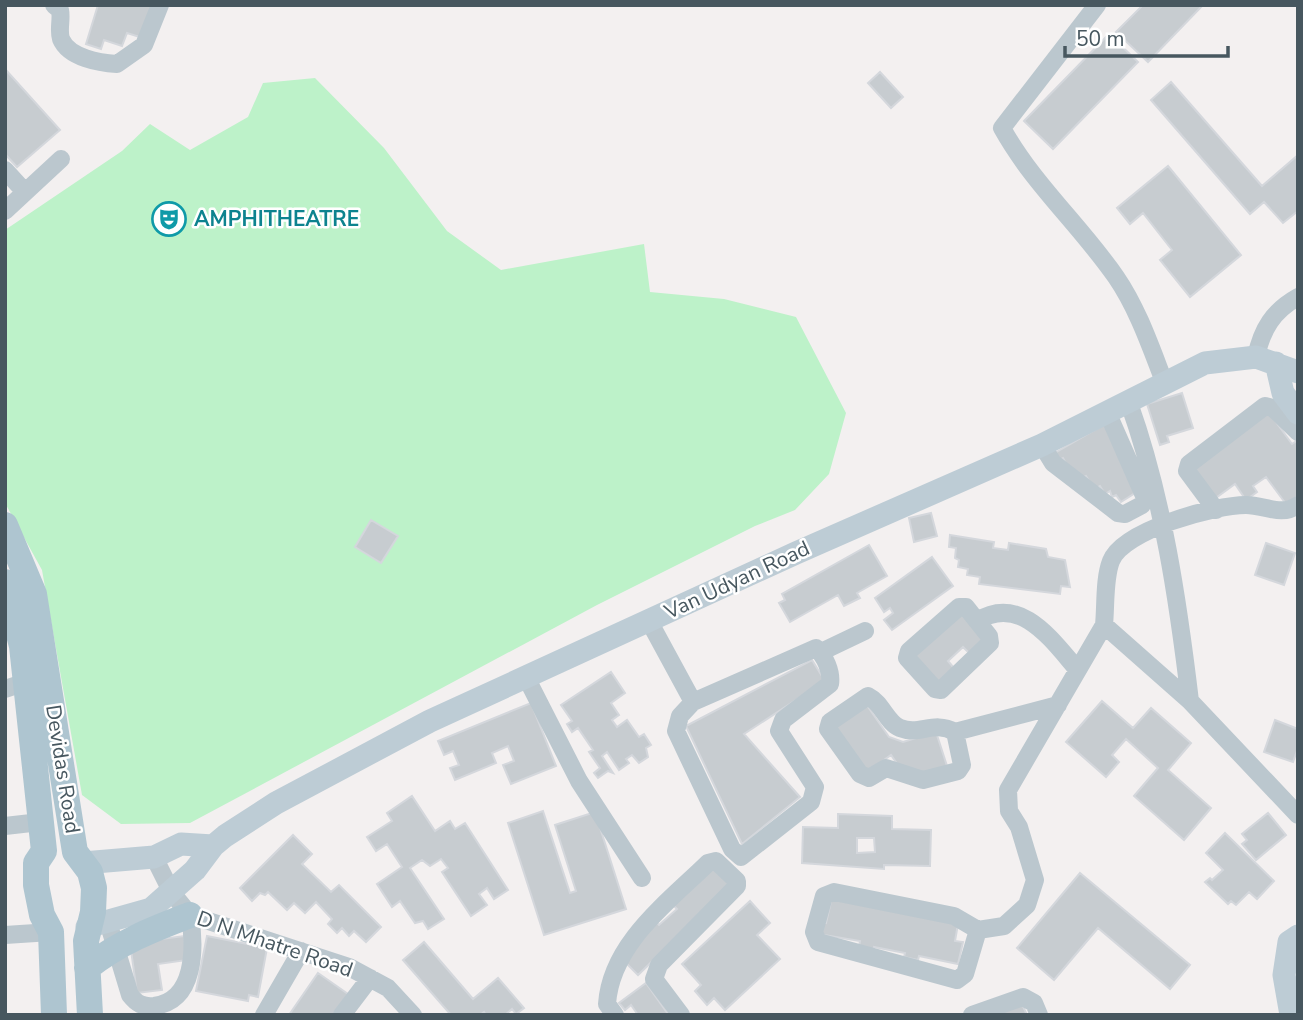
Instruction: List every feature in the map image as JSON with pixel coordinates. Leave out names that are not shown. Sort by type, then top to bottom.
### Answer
[{"type":"main road","name":"Devidas Road","points":[[5,525],[34,594],[79,858],[90,872],[94,888],[93,912],[104,932],[88,968],[90,1015]]},
{"type":"main road","name":"Devidas Road","points":[[5,582],[16,686],[44,851],[36,863],[36,885],[42,915],[51,932],[54,1015]]},
{"type":"main road","points":[[44,851],[54,845],[68,845],[79,858]]},
{"type":"main road","points":[[51,932],[104,932],[190,915]]},
{"type":"street","points":[[54,5],[60,10],[61,38],[66,45],[92,60],[117,64],[144,44],[160,5]]},
{"type":"street","points":[[1097,5],[1002,128],[1049,198],[1116,277],[1142,327],[1165,384]]},
{"type":"street","points":[[5,211],[61,159]]},
{"type":"street","points":[[5,170],[25,192]]},
{"type":"street","points":[[1298,297],[1281,307],[1261,333],[1266,360],[1283,393],[1298,413]]},
{"type":"street","name":"Van Udyan Road","points":[[104,932],[151,909],[195,870],[213,846],[300,790],[430,721],[1042,445],[1205,363],[1266,360],[1298,372]]},
{"type":"street","points":[[1042,445],[1053,463],[1118,513],[1125,514],[1142,506],[1145,498],[1143,442],[1129,402]]},
{"type":"street","points":[[1216,510],[1187,471],[1189,464],[1265,406],[1273,408],[1298,432]]},
{"type":"street","points":[[1112,424],[1123,448],[1145,478],[1161,526],[1182,638],[1190,701]]},
{"type":"street","points":[[1123,448],[1143,442]]},
{"type":"street","points":[[978,930],[965,974],[957,980],[818,942],[814,932],[824,896],[834,892],[954,916],[978,930],[1004,926],[1027,905],[1035,880],[1019,827],[1009,811],[1008,790],[1104,625],[1111,559],[1139,533],[1216,510],[1246,505],[1286,512],[1298,505]]},
{"type":"street","points":[[959,607],[966,607],[977,621],[989,636],[990,643],[941,691],[935,689],[907,658],[909,651],[959,607]]},
{"type":"street","points":[[977,621],[992,611],[1003,611],[1038,625],[1077,669]]},
{"type":"street","points":[[649,621],[693,702]]},
{"type":"street","points":[[1104,625],[1190,701],[1298,815]]},
{"type":"street","points":[[821,652],[865,631]]},
{"type":"street","points":[[816,648],[821,652],[831,676],[830,684],[783,720],[779,731],[815,787],[811,802],[741,857],[732,849],[676,732],[680,716],[693,702],[816,648]]},
{"type":"street","points":[[526,677],[579,781],[642,878]]},
{"type":"street","points":[[955,732],[962,765],[958,771],[923,780],[886,768],[869,778],[860,774],[828,729],[830,722],[868,696],[875,699],[896,727],[910,730],[942,725],[955,732],[1058,705]]},
{"type":"street","points":[[5,825],[40,822]]},
{"type":"street","points":[[79,858],[153,857],[181,844],[213,846]]},
{"type":"street","name":"D N Mhatre Road","points":[[153,857],[172,892],[190,915],[301,951],[370,978],[388,988],[414,1015]]},
{"type":"street","points":[[615,1015],[607,1004],[616,961],[663,906],[708,863],[716,861],[737,881],[737,886],[659,965],[654,979],[681,1015]]},
{"type":"street","points":[[104,932],[135,1002],[146,1007],[164,1005],[179,995],[192,969],[190,915]]},
{"type":"street","points":[[5,935],[51,932]]},
{"type":"street","points":[[1291,1015],[1284,975],[1289,942],[1298,936]]},
{"type":"street","points":[[264,1015],[301,951]]},
{"type":"street","points":[[342,1015],[370,978]]},
{"type":"street","points":[[972,1015],[1023,997],[1034,1003],[1040,1015]]},
{"type":"green space","points":[[315,78],[384,148],[447,231],[501,270],[644,244],[650,292],[724,299],[796,317],[846,413],[829,474],[795,510],[755,526],[597,605],[190,823],[121,824],[82,795],[42,570],[5,503],[5,230],[122,151],[150,124],[190,150],[248,117],[263,83]]},
{"type":"building","points":[[98,5],[156,5],[146,39],[127,33],[122,46],[104,40],[101,49],[86,44]]},
{"type":"building","points":[[1143,5],[1203,5],[1148,62],[1116,32]]},
{"type":"building","points":[[1109,34],[1138,62],[1053,149],[1024,121]]},
{"type":"building","points":[[5,69],[60,130],[17,167],[5,154]]},
{"type":"building","points":[[880,72],[903,97],[891,108],[868,83]]},
{"type":"building","points":[[1171,82],[1262,186],[1298,155],[1298,211],[1283,223],[1264,202],[1250,214],[1151,100]]},
{"type":"building","points":[[1168,166],[1241,255],[1190,297],[1160,260],[1172,250],[1143,213],[1130,224],[1117,208]]},
{"type":"building","points":[[1182,393],[1193,428],[1167,436],[1169,442],[1160,445],[1147,404]]},
{"type":"building","points":[[1268,411],[1292,444],[1298,440],[1298,496],[1286,504],[1266,477],[1253,486],[1257,492],[1246,500],[1235,484],[1213,500],[1192,465]]},
{"type":"building","points":[[1107,423],[1135,493],[1121,502],[1116,495],[1112,497],[1110,491],[1105,494],[1100,486],[1094,489],[1086,476],[1081,478],[1071,473],[1063,458],[1057,461],[1053,454]]},
{"type":"building","points":[[931,513],[937,536],[914,542],[909,518]]},
{"type":"building","points":[[371,520],[398,536],[381,563],[355,547]]},
{"type":"building","points":[[950,535],[994,542],[993,548],[1008,550],[1009,543],[1046,549],[1048,557],[1065,560],[1070,587],[1061,586],[1060,594],[979,584],[980,577],[967,575],[968,569],[958,567],[956,548],[949,547]]},
{"type":"building","points":[[1266,543],[1295,553],[1284,585],[1255,575]]},
{"type":"building","points":[[869,545],[887,576],[857,593],[860,598],[844,606],[838,595],[790,622],[779,603],[785,600],[782,594]]},
{"type":"building","points":[[932,557],[953,586],[892,630],[884,620],[893,613],[890,608],[884,612],[875,598]]},
{"type":"building","points":[[961,611],[986,638],[969,653],[963,647],[948,661],[954,668],[938,683],[912,655]]},
{"type":"building","points":[[812,660],[825,681],[744,734],[800,797],[742,844],[686,726]]},
{"type":"building","points":[[611,672],[625,693],[611,703],[619,715],[612,720],[617,727],[627,720],[639,737],[644,734],[651,745],[646,748],[648,757],[639,763],[632,755],[626,759],[629,763],[619,770],[607,752],[602,756],[613,773],[608,771],[598,778],[594,773],[600,768],[589,752],[593,750],[578,728],[572,732],[567,724],[572,721],[561,705]]},
{"type":"building","points":[[1102,701],[1133,728],[1151,708],[1191,743],[1168,770],[1211,808],[1184,840],[1134,796],[1158,768],[1126,739],[1112,755],[1119,762],[1106,777],[1066,742]]},
{"type":"building","points":[[531,703],[556,766],[511,784],[503,765],[514,761],[508,746],[492,753],[496,763],[455,780],[450,768],[459,765],[453,751],[444,755],[438,741]]},
{"type":"building","points":[[866,704],[889,737],[903,742],[936,732],[947,766],[925,774],[900,768],[891,755],[866,773],[833,727]]},
{"type":"building","points":[[1275,720],[1298,729],[1298,748],[1293,762],[1264,752]]},
{"type":"building","points":[[412,796],[435,831],[450,821],[455,829],[465,823],[508,890],[494,899],[487,888],[479,894],[487,905],[471,916],[442,872],[448,868],[441,859],[430,866],[422,860],[410,868],[444,919],[428,929],[423,921],[415,923],[400,901],[392,907],[377,884],[402,867],[387,844],[376,851],[367,837],[392,821],[387,813]]},
{"type":"building","points":[[543,811],[570,893],[576,891],[555,825],[595,812],[626,909],[544,935],[508,823]]},
{"type":"building","points":[[1268,813],[1286,835],[1256,860],[1242,844],[1247,840],[1242,834]]},
{"type":"building","points":[[838,814],[892,816],[892,829],[931,830],[930,866],[884,865],[884,869],[802,863],[803,827],[838,828]],"holes":[[[857,838],[874,838],[875,852],[857,853]]]},
{"type":"building","points":[[1225,833],[1274,881],[1257,899],[1249,892],[1236,905],[1231,901],[1228,904],[1205,882],[1210,878],[1212,880],[1223,870],[1206,853]]},
{"type":"building","points":[[293,835],[312,854],[302,864],[331,892],[339,885],[381,927],[366,942],[354,931],[349,936],[342,928],[337,933],[328,924],[332,919],[316,902],[305,913],[294,903],[287,910],[268,892],[265,895],[260,893],[252,901],[240,888]]},
{"type":"building","points":[[713,866],[731,885],[638,975],[622,959],[655,921],[659,925],[677,909],[673,905]]},
{"type":"building","points":[[1080,873],[1190,965],[1170,989],[1098,928],[1054,980],[1017,948]]},
{"type":"building","points":[[832,897],[958,924],[955,941],[963,942],[958,964],[919,956],[918,960],[904,957],[905,953],[874,947],[873,951],[859,947],[860,941],[818,934],[821,922],[826,923]]},
{"type":"building","points":[[750,901],[770,923],[757,935],[780,959],[725,1010],[714,998],[707,1005],[695,991],[701,985],[682,964]]},
{"type":"building","points":[[184,936],[187,960],[158,964],[162,990],[137,993],[130,943]]},
{"type":"building","points":[[207,936],[267,948],[258,997],[249,995],[248,1001],[196,991]]},
{"type":"building","points":[[424,942],[473,999],[498,978],[524,1008],[516,1014],[512,1009],[505,1015],[486,1015],[484,1012],[480,1015],[451,1015],[403,960]]},
{"type":"building","points":[[318,973],[348,994],[334,1015],[289,1015]]},
{"type":"building","points":[[646,983],[668,1014],[677,1015],[638,1015],[631,1005],[625,1010],[619,1003]]},
{"type":"building","points":[[1021,1002],[1027,1015],[991,1015]]},
{"type":"place","name":"AMPHITHEATRE","points":[[169,219]]}]
